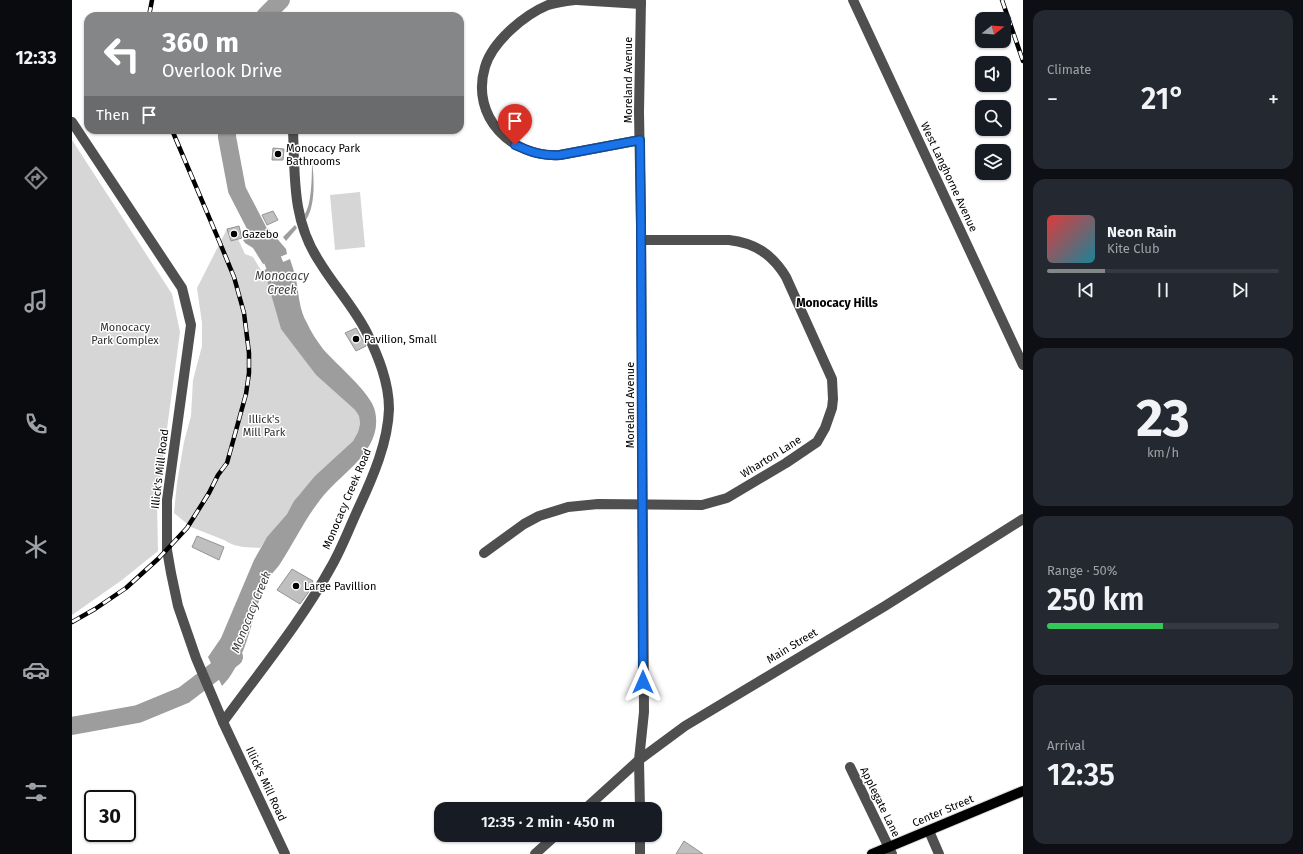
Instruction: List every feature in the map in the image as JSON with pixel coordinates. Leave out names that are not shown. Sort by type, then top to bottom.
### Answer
[{"type":"main road","name":"Center Street","points":[[872,854],[890,851],[929,831],[1023,791]]},
{"type":"street","name":"West Langhorne Avenue","points":[[853,0],[1023,365]]},
{"type":"street","points":[[640,140],[560,155],[548,155],[531,152],[515,145],[499,131],[489,116],[485,106],[482,91],[482,80],[489,57],[501,40],[520,22],[538,10],[563,1],[641,2]]},
{"type":"street","name":"Moreland Avenue","points":[[640,802],[639,760],[644,712],[640,140],[641,2]]},
{"type":"street","name":"Illick's Mill Road","points":[[72,122],[182,288],[192,325],[167,500],[167,550],[178,606],[196,658],[223,722],[285,854]]},
{"type":"street","name":"Monocacy Creek Road","points":[[223,722],[291,630],[332,566],[374,471],[388,426],[388,399],[382,369],[377,355],[366,331],[351,307],[318,261],[308,242],[300,218],[296,201],[293,134]]},
{"type":"street","name":"Wharton Lane","points":[[484,553],[524,524],[538,516],[568,506],[598,504],[702,505],[728,498],[786,463],[816,442],[826,428],[834,399],[832,379],[780,266],[765,252],[742,242],[729,240],[641,240]]},
{"type":"street","name":"Main Street","points":[[592,802],[639,760],[684,726],[885,606],[1023,519]]},
{"type":"street","name":"Applegate Lane","points":[[850,767],[890,851]]},
{"type":"street","points":[[929,831],[939,854]]},
{"type":"street","points":[[535,854],[548,842]]},
{"type":"street","points":[[640,842],[640,854]]},
{"type":"green space","name":"Monocacy Park Complex","points":[[72,140],[172,294],[180,332],[157,503],[158,551],[122,580],[72,615]]},
{"type":"green space","points":[[360,192],[365,247],[335,250],[330,195]]},
{"type":"green space","name":"Illick's Mill Park","points":[[227,229],[231,241],[238,239],[245,254],[253,257],[267,280],[281,328],[316,375],[355,410],[359,416],[360,424],[353,441],[321,471],[298,496],[287,514],[260,548],[242,547],[228,543],[191,527],[174,513],[177,483],[184,442],[191,416],[193,380],[202,346],[202,323],[197,288]]},
{"type":"water","points":[[312,160],[314,183],[313,199],[306,220],[305,214],[309,203],[311,188]]},
{"type":"water","points":[[295,225],[297,228],[286,241],[283,237]]},
{"type":"water","name":"Monocacy Creek","points":[[268,228],[286,249],[287,254],[263,264],[253,248],[243,240]]},
{"type":"water","name":"Monocacy Creek","points":[[290,259],[296,277],[304,318],[323,349],[353,379],[367,396],[375,411],[376,425],[373,438],[367,450],[320,500],[309,515],[280,564],[266,581],[241,656],[230,677],[222,686],[208,657],[221,638],[254,560],[267,537],[287,514],[294,501],[315,476],[353,441],[360,424],[359,416],[355,410],[316,375],[281,329],[264,270]]},
{"type":"building","name":"Monocacy Park Bathrooms","points":[[273,148],[284,149],[283,160],[272,160]]},
{"type":"building","name":"Gazebo","points":[[273,211],[278,220],[267,225],[262,215]]},
{"type":"building","name":"Gazebo","points":[[239,226],[242,238],[231,241],[227,229]]},
{"type":"building","name":"Pavilion, Small","points":[[356,328],[366,346],[356,351],[345,333]]},
{"type":"building","points":[[197,536],[224,547],[219,560],[192,547]]},
{"type":"building","name":"Large Pavillion","points":[[292,569],[313,581],[308,593],[300,604],[277,590]]},
{"type":"building","points":[[684,841],[703,854],[676,854]]},
{"type":"waterway","name":"Monocacy Creek","points":[[269,12],[281,0]]},
{"type":"waterway","name":"Monocacy Creek","points":[[227,134],[237,190],[270,254],[284,287]]},
{"type":"waterway","name":"Monocacy Creek","points":[[72,726],[138,714],[184,695],[234,657]]},
{"type":"railway","points":[[150,12],[152,0]]},
{"type":"railway","points":[[1002,0],[1023,61]]},
{"type":"railway","points":[[72,622],[95,609],[126,588],[158,559],[187,528],[209,493],[218,475],[227,463],[246,394],[249,373],[249,353],[244,313],[234,277],[174,134]]},
{"type":"place","name":"Monocacy Park Bathrooms","points":[[278,154]]},
{"type":"place","name":"Gazebo","points":[[234,234]]},
{"type":"place","name":"Pavilion, Small","points":[[356,339]]},
{"type":"place","name":"Large Pavillion","points":[[296,586]]},
{"type":"district","name":"Monocacy Hills","points":[[837,303]]},
{"type":"route","points":[[515,145],[531,152],[548,155],[560,155],[640,140],[643,682]]}]
